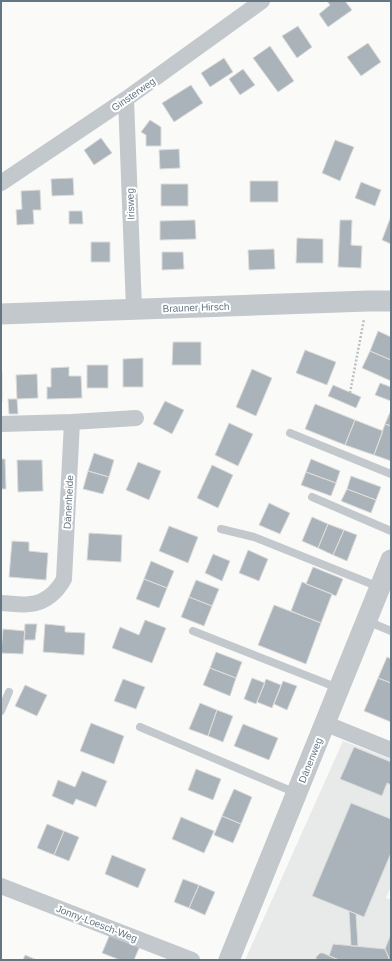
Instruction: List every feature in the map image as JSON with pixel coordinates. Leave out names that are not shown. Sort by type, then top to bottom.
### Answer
[{"type":"street","name":"Ginsterweg","points":[[1,183],[126,99],[262,1]]},
{"type":"street","name":"Irisweg","points":[[126,99],[134,309]]},
{"type":"street","name":"Brauner Hirsch","points":[[1,314],[391,301]]},
{"type":"street","points":[[1,424],[136,418]]},
{"type":"street","name":"Dänenheide","points":[[1,603],[29,605],[39,602],[48,598],[57,591],[64,579],[72,422]]},
{"type":"street","name":"Dänenweg","points":[[229,960],[391,560]]},
{"type":"street","points":[[324,723],[391,750]]},
{"type":"street","name":"Jonny-Loesch-Weg","points":[[1,886],[192,960]]},
{"type":"lane","points":[[290,433],[391,474]]},
{"type":"lane","points":[[312,498],[391,531]]},
{"type":"lane","points":[[221,529],[254,537],[380,588]]},
{"type":"lane","points":[[366,621],[391,631]]},
{"type":"lane","points":[[193,631],[339,688]]},
{"type":"lane","points":[[1,711],[9,692]]},
{"type":"lane","points":[[140,727],[296,793]]},
{"type":"path","points":[[350,393],[368,301]]},
{"type":"shaded area","points":[[343,741],[391,759],[391,887],[386,898],[391,900],[391,960],[245,960]]},
{"type":"building","points":[[327,1],[345,1],[352,10],[328,27],[319,14],[330,5]]},
{"type":"building","points":[[298,26],[312,47],[297,58],[282,36]]},
{"type":"building","points":[[368,43],[381,62],[361,76],[347,57]]},
{"type":"building","points":[[270,46],[294,81],[278,92],[253,58]]},
{"type":"building","points":[[224,58],[233,72],[210,87],[201,73]]},
{"type":"building","points":[[243,69],[255,85],[240,95],[229,79]]},
{"type":"building","points":[[191,85],[203,103],[174,122],[162,103]]},
{"type":"building","points":[[150,120],[161,127],[161,146],[146,146],[146,135],[141,132]]},
{"type":"building","points":[[101,138],[112,153],[94,165],[84,150]]},
{"type":"building","points":[[335,140],[354,147],[340,181],[322,173]]},
{"type":"building","points":[[179,149],[180,168],[160,169],[159,150]]},
{"type":"building","points":[[73,178],[74,195],[52,196],[51,179]]},
{"type":"building","points":[[250,181],[278,181],[278,202],[250,202]]},
{"type":"building","points":[[361,182],[381,190],[375,206],[355,198]]},
{"type":"building","points":[[161,184],[188,184],[188,206],[161,206]]},
{"type":"building","points":[[40,190],[41,210],[33,210],[34,224],[17,225],[16,210],[22,209],[21,191]]},
{"type":"building","points":[[69,211],[82,211],[83,224],[69,224]]},
{"type":"building","points":[[391,216],[391,244],[382,240]]},
{"type":"building","points":[[195,220],[196,239],[160,240],[160,221]]},
{"type":"building","points":[[340,220],[352,220],[351,245],[362,246],[361,268],[338,267]]},
{"type":"building","points":[[297,238],[323,239],[323,263],[296,263]]},
{"type":"building","points":[[91,242],[110,242],[110,262],[91,262]]},
{"type":"building","points":[[274,249],[275,269],[249,270],[248,250]]},
{"type":"building","points":[[162,252],[183,252],[184,269],[162,270]]},
{"type":"building","points":[[378,331],[391,337],[391,360],[370,351]]},
{"type":"building","points":[[173,342],[201,342],[201,365],[172,365]]},
{"type":"building","points":[[305,350],[336,362],[327,385],[296,373]]},
{"type":"building","points":[[370,351],[391,360],[391,381],[362,368]]},
{"type":"building","points":[[143,358],[143,387],[123,387],[123,359]]},
{"type":"building","points":[[87,365],[108,365],[108,388],[87,388]]},
{"type":"building","points":[[69,367],[69,376],[81,376],[82,398],[47,399],[47,387],[51,387],[51,368]]},
{"type":"building","points":[[252,369],[272,378],[256,416],[236,407]]},
{"type":"building","points":[[2,373],[2,402],[1,402]]},
{"type":"building","points":[[37,374],[38,398],[17,399],[16,375]]},
{"type":"building","points":[[380,383],[391,387],[391,401],[375,395]]},
{"type":"building","points":[[333,385],[361,397],[356,408],[328,396]]},
{"type":"building","points":[[8,399],[17,399],[18,414],[9,414]]},
{"type":"building","points":[[165,401],[184,410],[172,434],[153,424]]},
{"type":"building","points":[[315,404],[355,420],[345,445],[305,429]]},
{"type":"building","points":[[391,410],[391,426],[385,424]]},
{"type":"building","points":[[355,420],[383,431],[374,455],[345,445]]},
{"type":"building","points":[[229,423],[253,434],[238,466],[215,455]]},
{"type":"building","points":[[385,424],[391,426],[391,461],[374,455]]},
{"type":"building","points":[[94,453],[114,460],[109,477],[88,471]]},
{"type":"building","points":[[1,459],[5,459],[6,489],[1,489]]},
{"type":"building","points":[[311,459],[340,471],[336,483],[306,472]]},
{"type":"building","points":[[17,460],[42,460],[43,491],[18,492]]},
{"type":"building","points":[[138,462],[161,471],[149,500],[126,490]]},
{"type":"building","points":[[212,465],[233,475],[218,508],[197,498]]},
{"type":"building","points":[[88,471],[109,477],[103,494],[83,489]]},
{"type":"building","points":[[306,472],[336,483],[331,496],[301,485]]},
{"type":"building","points":[[351,476],[381,487],[376,500],[347,489]]},
{"type":"building","points":[[347,489],[376,500],[371,513],[341,501]]},
{"type":"building","points":[[269,503],[290,513],[280,534],[259,525]]},
{"type":"building","points":[[312,517],[328,524],[318,548],[302,541]]},
{"type":"building","points":[[328,524],[344,530],[333,555],[318,548]]},
{"type":"building","points":[[169,526],[198,537],[188,563],[159,551]]},
{"type":"building","points":[[344,530],[357,535],[347,561],[333,555]]},
{"type":"building","points":[[89,533],[122,535],[121,562],[87,560]]},
{"type":"building","points":[[12,541],[29,542],[29,551],[48,553],[46,580],[9,577]]},
{"type":"building","points":[[248,550],[268,559],[259,581],[239,573]]},
{"type":"building","points":[[213,554],[230,561],[222,581],[205,573]]},
{"type":"building","points":[[151,561],[174,571],[167,588],[144,579]]},
{"type":"building","points":[[313,567],[343,579],[336,596],[306,584]]},
{"type":"building","points":[[144,579],[167,588],[159,608],[136,599]]},
{"type":"building","points":[[196,580],[219,589],[212,606],[189,597]]},
{"type":"building","points":[[302,582],[332,594],[321,623],[291,611]]},
{"type":"building","points":[[189,597],[212,606],[204,626],[181,617]]},
{"type":"building","points":[[274,605],[321,623],[306,664],[258,645]]},
{"type":"building","points":[[145,620],[166,628],[152,663],[112,648],[120,627],[139,635]]},
{"type":"building","points":[[25,624],[37,624],[35,640],[24,640]]},
{"type":"building","points":[[45,624],[65,626],[65,632],[85,633],[84,655],[43,652]]},
{"type":"building","points":[[3,629],[25,631],[23,654],[1,653]]},
{"type":"building","points":[[216,652],[242,662],[236,678],[210,668]]},
{"type":"building","points":[[387,657],[391,659],[391,683],[378,678]]},
{"type":"building","points":[[210,668],[236,678],[230,696],[203,685]]},
{"type":"building","points":[[252,678],[265,683],[256,704],[244,699]]},
{"type":"building","points":[[378,678],[391,683],[391,722],[364,711]]},
{"type":"building","points":[[123,679],[145,687],[136,709],[114,701]]},
{"type":"building","points":[[266,679],[281,685],[272,708],[257,702]]},
{"type":"building","points":[[283,681],[297,686],[287,710],[274,704]]},
{"type":"building","points":[[25,685],[47,695],[37,716],[15,706]]},
{"type":"building","points":[[200,703],[217,710],[208,736],[189,729]]},
{"type":"building","points":[[217,710],[233,716],[223,742],[208,736]]},
{"type":"building","points":[[91,723],[124,736],[114,764],[80,751]]},
{"type":"building","points":[[243,724],[278,738],[269,760],[234,746]]},
{"type":"building","points":[[354,747],[391,762],[391,785],[387,783],[382,796],[340,779]]},
{"type":"building","points":[[196,769],[221,779],[213,800],[188,790]]},
{"type":"building","points":[[82,771],[107,781],[96,807],[76,799],[73,805],[52,796],[58,780],[75,787]]},
{"type":"building","points":[[234,789],[252,797],[241,824],[222,816]]},
{"type":"building","points":[[351,803],[391,819],[391,853],[364,917],[312,896]]},
{"type":"building","points":[[222,816],[241,824],[233,843],[214,835]]},
{"type":"building","points":[[181,817],[214,831],[204,853],[172,839]]},
{"type":"building","points":[[47,824],[64,831],[54,855],[37,848]]},
{"type":"building","points":[[64,831],[79,837],[69,861],[54,855]]},
{"type":"building","points":[[112,855],[146,869],[138,888],[105,874]]},
{"type":"building","points":[[183,879],[199,885],[189,908],[174,902]]},
{"type":"building","points":[[199,885],[215,892],[205,915],[189,908]]},
{"type":"building","points":[[349,911],[356,914],[358,946],[351,946]]},
{"type":"building","points":[[110,934],[140,946],[134,960],[120,960],[102,953]]},
{"type":"building","points":[[391,934],[391,960],[388,960],[389,958],[385,949]]},
{"type":"building","points":[[333,944],[385,949],[389,958],[388,960],[339,960],[329,956]]},
{"type":"building","points":[[320,953],[339,960],[316,960],[316,957]]},
{"type":"building","points":[[25,955],[37,960],[23,960]]}]
